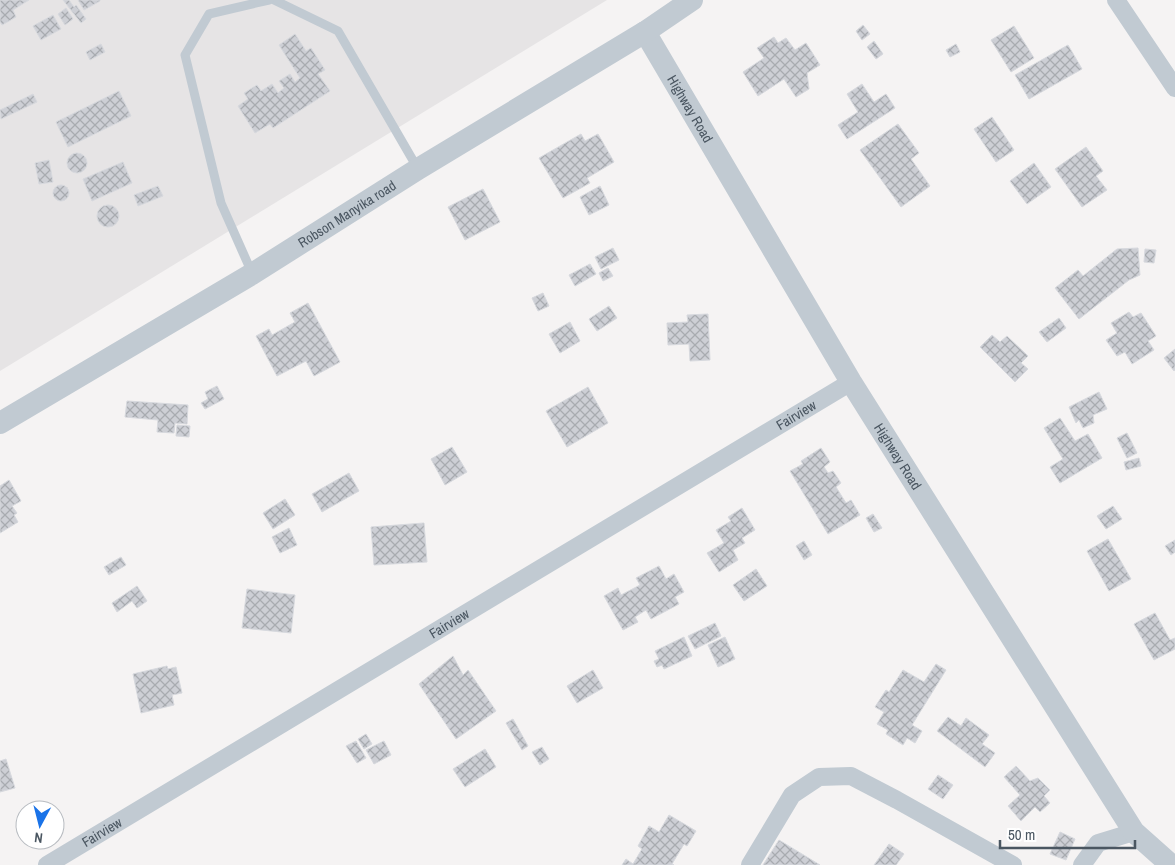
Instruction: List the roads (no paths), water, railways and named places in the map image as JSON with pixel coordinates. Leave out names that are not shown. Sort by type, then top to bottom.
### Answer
[{"type":"street","name":"Robson Manyika road","points":[[0,423],[252,274],[418,169],[645,32],[692,0]]},
{"type":"street","points":[[1116,0],[1175,88]]},
{"type":"street","name":"Highway Road","points":[[645,32],[852,382],[1134,832],[1171,865]]},
{"type":"street","name":"Fairview","points":[[47,865],[852,382]]},
{"type":"street","points":[[750,865],[792,794],[819,777],[851,776],[1013,865]]},
{"type":"street","points":[[1082,865],[1098,843],[1134,832]]},
{"type":"lane","points":[[252,274],[221,203],[186,55],[209,14],[269,0]]},
{"type":"lane","points":[[274,0],[338,31],[418,169]]}]
